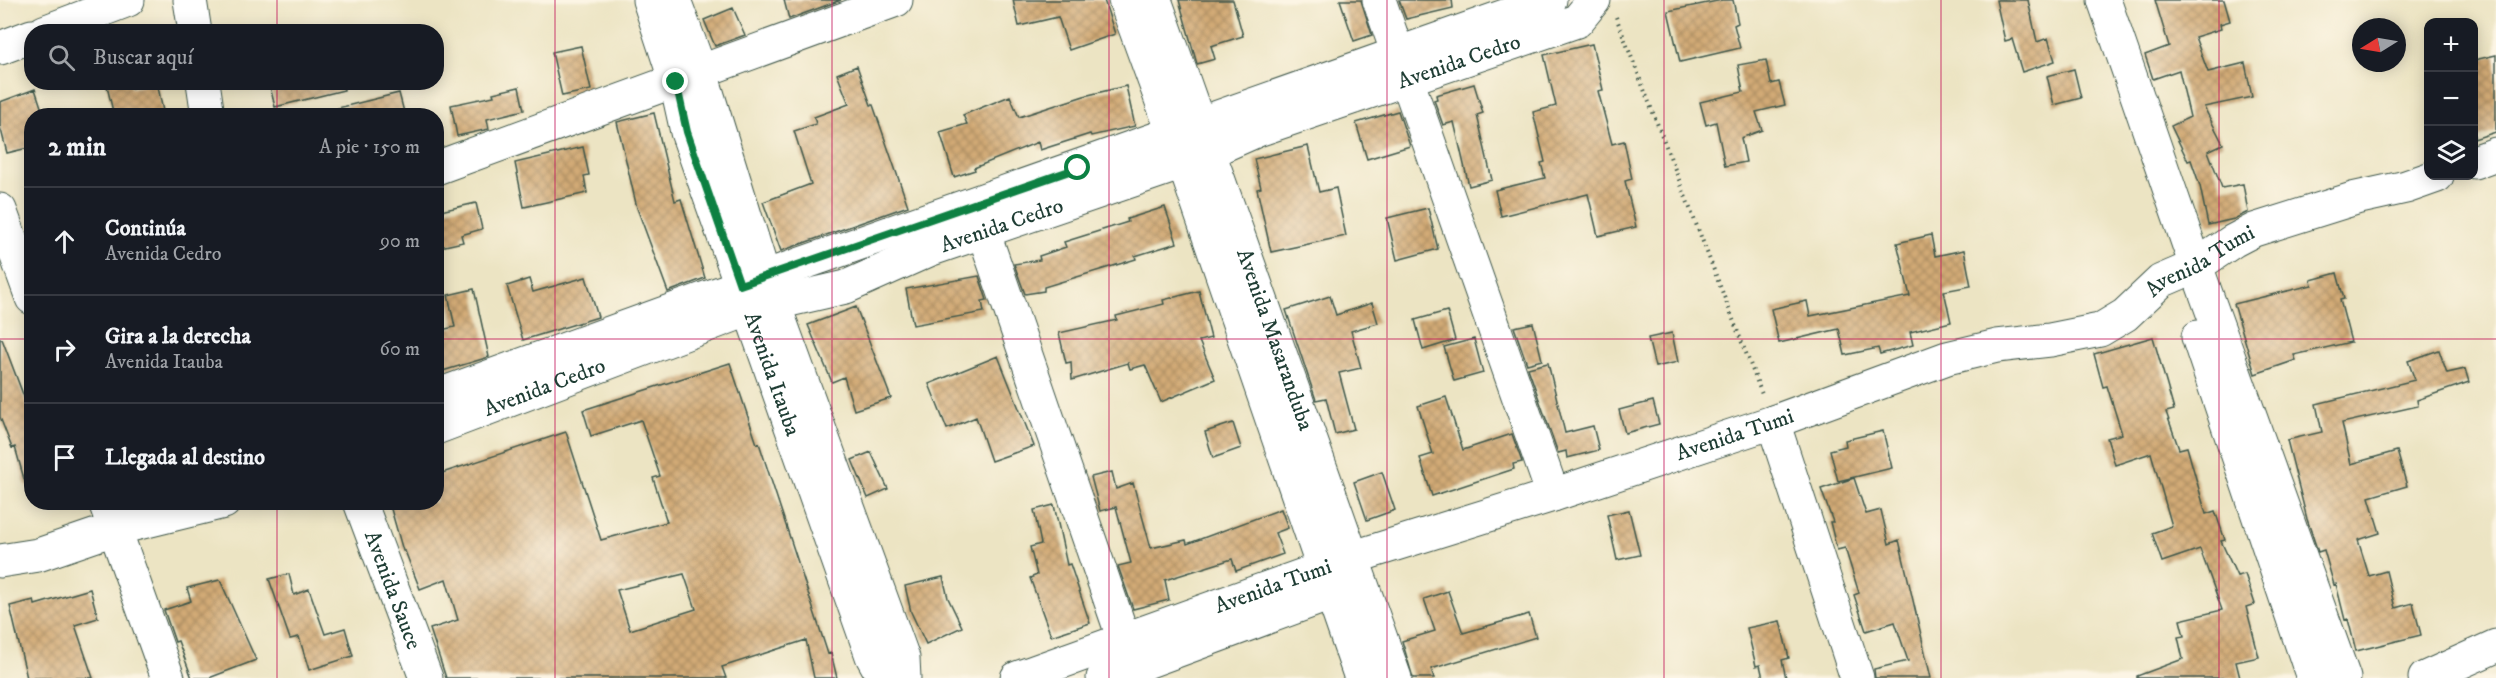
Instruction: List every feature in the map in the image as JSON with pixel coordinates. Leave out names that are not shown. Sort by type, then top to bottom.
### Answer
[{"type":"street","points":[[65,24],[128,0]]},
{"type":"street","points":[[190,0],[194,24]]},
{"type":"street","name":"Avenida Itauba","points":[[649,0],[688,78]]},
{"type":"street","name":"Avenida Itauba","points":[[674,0],[688,78],[872,656],[884,678]]},
{"type":"street","points":[[444,165],[688,78],[896,0]]},
{"type":"street","points":[[1125,0],[1192,143]]},
{"type":"street","name":"Avenida Masaranduba","points":[[1155,0],[1192,143],[1342,576],[1395,678]]},
{"type":"street","points":[[1379,0],[1552,495]]},
{"type":"street","name":"Avenida Cedro","points":[[444,393],[757,293],[1192,143],[1258,130],[1550,0]]},
{"type":"street","points":[[2083,0],[2085,13],[2344,678]]},
{"type":"street","points":[[2104,0],[2313,678]]},
{"type":"street","name":"Avenida Cedro","points":[[1402,67],[1577,21],[1604,6]]},
{"type":"street","points":[[0,48],[24,39]]},
{"type":"street","points":[[204,90],[207,108]]},
{"type":"street","points":[[2478,160],[2496,153]]},
{"type":"street","name":"Avenida Tumi","points":[[1103,678],[1342,576],[1552,495],[1773,422],[1947,358],[1997,346],[2050,340],[2100,330],[2125,315],[2161,280],[2186,270],[2254,231],[2356,198],[2406,187],[2426,180]]},
{"type":"street","points":[[0,210],[24,276]]},
{"type":"street","points":[[979,217],[1124,640]]},
{"type":"street","name":"Avenida Itauba","points":[[757,293],[903,658],[904,678]]},
{"type":"street","name":"Avenida Cedro","points":[[444,425],[757,293]]},
{"type":"street","points":[[1773,422],[1857,678]]},
{"type":"street","points":[[0,584],[19,573],[38,555],[110,516],[159,510]]},
{"type":"street","name":"Avenida Sauce","points":[[363,510],[426,678]]},
{"type":"street","points":[[110,516],[168,678]]},
{"type":"street","points":[[0,561],[38,555]]},
{"type":"street","points":[[1342,576],[1361,678]]},
{"type":"street","name":"Avenida Tumi","points":[[1017,678],[1124,640],[1342,576]]},
{"type":"street","points":[[2425,678],[2496,646]]},
{"type":"path","points":[[1604,6],[1773,422]]},
{"type":"building","points":[[784,0],[841,0],[789,19]]},
{"type":"building","points":[[1013,0],[1104,0],[1115,34],[1069,50],[1058,17],[1019,26]]},
{"type":"building","points":[[1179,0],[1233,0],[1243,36],[1211,46],[1215,59],[1197,64]]},
{"type":"building","points":[[1340,0],[1361,0],[1372,35],[1354,41]]},
{"type":"building","points":[[1399,0],[1452,0],[1453,8],[1406,19]]},
{"type":"building","points":[[1722,0],[1733,0],[1738,23],[1734,25],[1740,48],[1680,62],[1668,11]]},
{"type":"building","points":[[1996,0],[2028,0],[2037,42],[2048,38],[2055,61],[2022,72],[2012,39],[2005,41]]},
{"type":"building","points":[[2155,0],[2224,0],[2230,21],[2220,24],[2221,29],[2195,37],[2208,72],[2245,63],[2252,97],[2204,107],[2223,144],[2208,151],[2222,188],[2243,184],[2248,212],[2234,219],[2208,225],[2200,186],[2191,160],[2188,161],[2171,126],[2190,117],[2179,70],[2153,79],[2145,55],[2169,46]]},
{"type":"building","points":[[733,8],[745,35],[715,46],[704,20]]},
{"type":"building","points":[[1592,44],[1603,90],[1598,91],[1612,144],[1624,141],[1632,179],[1625,181],[1636,227],[1598,236],[1588,194],[1501,216],[1495,190],[1545,178],[1541,163],[1545,162],[1533,112],[1556,106],[1544,55]]},
{"type":"building","points":[[581,46],[591,90],[562,96],[552,52]]},
{"type":"building","points":[[2496,55],[2496,132],[2478,138],[2478,72],[2478,59]]},
{"type":"building","points":[[1766,60],[1771,84],[1779,82],[1785,105],[1756,112],[1762,130],[1741,138],[1746,162],[1725,166],[1716,122],[1706,125],[1700,102],[1743,92],[1738,65]]},
{"type":"building","points":[[857,66],[908,206],[781,251],[763,202],[811,184],[794,131],[816,124],[814,117],[849,104],[837,74]]},
{"type":"building","points":[[2074,69],[2081,98],[2054,105],[2047,76]]},
{"type":"building","points":[[1474,84],[1483,113],[1477,115],[1492,180],[1469,186],[1454,122],[1443,125],[1434,100],[1437,99],[1436,95]]},
{"type":"building","points":[[1126,86],[1135,126],[1091,136],[1090,134],[1040,150],[1038,142],[954,177],[940,132],[967,124],[963,115],[1010,96],[1019,117],[1084,96]]},
{"type":"building","points":[[519,87],[524,110],[487,119],[489,129],[457,136],[451,105],[494,96],[493,93]]},
{"type":"building","points":[[35,90],[41,108],[24,108],[24,149],[7,153],[0,126],[0,102]]},
{"type":"building","points":[[108,90],[159,90],[162,108],[112,108]]},
{"type":"building","points":[[271,90],[344,90],[275,107]]},
{"type":"building","points":[[399,93],[403,108],[338,108]]},
{"type":"building","points":[[1398,111],[1410,146],[1367,159],[1356,123]]},
{"type":"building","points":[[654,113],[675,201],[681,199],[705,278],[668,292],[637,208],[617,122]]},
{"type":"building","points":[[1308,146],[1319,192],[1336,188],[1346,236],[1271,252],[1257,189],[1261,188],[1254,159]]},
{"type":"building","points":[[583,147],[589,175],[584,176],[587,193],[524,207],[515,163]]},
{"type":"building","points":[[476,203],[482,229],[461,235],[463,242],[444,246],[444,210]]},
{"type":"building","points":[[1165,207],[1177,243],[1135,256],[1136,259],[1044,287],[1044,291],[1025,294],[1014,264],[1040,260],[1039,256],[1066,247],[1064,242],[1128,222],[1127,219]]},
{"type":"building","points":[[1428,208],[1438,249],[1397,260],[1387,218]]},
{"type":"building","points":[[1931,235],[1935,256],[1964,250],[1971,286],[1944,291],[1951,322],[1910,332],[1913,345],[1880,354],[1878,348],[1845,355],[1839,329],[1779,343],[1771,309],[1807,301],[1810,316],[1910,296],[1897,243]]},
{"type":"building","points":[[2337,273],[2344,299],[2340,300],[2351,342],[2294,355],[2296,360],[2255,374],[2234,304],[2312,285],[2311,280]]},
{"type":"building","points":[[979,276],[987,300],[982,301],[984,312],[913,325],[906,289]]},
{"type":"building","points":[[586,277],[598,317],[523,340],[507,286],[529,279],[533,292]]},
{"type":"building","points":[[474,289],[489,357],[444,371],[444,329],[455,327],[448,295]]},
{"type":"building","points":[[1199,291],[1211,338],[1199,341],[1215,379],[1161,402],[1145,365],[1130,369],[1128,363],[1072,380],[1071,362],[1066,363],[1059,333],[1117,320],[1116,316],[1164,304],[1163,300]]},
{"type":"building","points":[[1330,296],[1336,315],[1372,303],[1378,323],[1351,331],[1361,368],[1339,373],[1354,429],[1335,434],[1326,398],[1316,400],[1286,310]]},
{"type":"building","points":[[856,307],[891,398],[854,410],[844,377],[832,382],[808,325]]},
{"type":"building","points":[[1447,311],[1455,340],[1423,350],[1415,320]]},
{"type":"building","points":[[1533,323],[1542,360],[1527,364],[1514,327]]},
{"type":"building","points":[[1672,333],[1678,362],[1655,367],[1648,338]]},
{"type":"building","points":[[2153,337],[2174,410],[2166,412],[2179,449],[2187,447],[2206,514],[2215,511],[2225,540],[2221,541],[2237,576],[2245,574],[2255,604],[2246,607],[2259,657],[2236,662],[2240,678],[2137,678],[2137,676],[2183,659],[2178,637],[2184,636],[2180,620],[2222,610],[2200,549],[2162,562],[2152,533],[2172,526],[2151,453],[2115,465],[2107,438],[2122,434],[2107,386],[2103,387],[2094,354]]},
{"type":"building","points":[[0,339],[2,339],[24,397],[24,479],[15,447],[12,448],[0,417]]},
{"type":"building","points":[[1474,339],[1483,373],[1454,381],[1444,347]]},
{"type":"building","points":[[2439,350],[2447,373],[2465,369],[2469,382],[2417,400],[2418,406],[2342,423],[2351,464],[2397,451],[2407,486],[2369,497],[2380,533],[2358,540],[2369,576],[2386,571],[2395,608],[2413,603],[2421,635],[2356,651],[2348,619],[2345,620],[2324,550],[2318,552],[2307,519],[2287,440],[2322,432],[2316,404],[2415,380],[2408,361]]},
{"type":"building","points":[[998,356],[1034,446],[991,461],[976,417],[947,429],[929,384]]},
{"type":"building","points":[[730,363],[757,444],[759,443],[828,654],[831,653],[837,678],[814,678],[806,640],[722,667],[726,678],[446,678],[430,629],[458,620],[446,579],[420,589],[405,551],[403,551],[391,510],[444,510],[444,472],[566,432],[601,540],[667,522],[653,478],[660,476],[641,420],[591,436],[583,410]],"holes":[[[684,574],[696,609],[630,630],[617,590]]]},
{"type":"building","points":[[1548,363],[1565,433],[1593,426],[1599,450],[1567,458],[1566,451],[1558,453],[1528,368]]},
{"type":"building","points":[[1446,397],[1463,450],[1512,434],[1522,462],[1513,464],[1514,469],[1432,496],[1420,458],[1433,454],[1418,406]]},
{"type":"building","points":[[1653,401],[1659,424],[1625,433],[1619,410]]},
{"type":"building","points":[[1233,423],[1241,448],[1213,458],[1205,432]]},
{"type":"building","points":[[1883,431],[1892,468],[1838,481],[1830,450],[1846,446],[1845,440]]},
{"type":"building","points":[[871,452],[888,489],[868,498],[852,460]]},
{"type":"building","points":[[1112,472],[1116,489],[1133,483],[1151,548],[1186,540],[1187,544],[1281,509],[1288,528],[1275,533],[1283,554],[1236,571],[1232,559],[1165,580],[1169,600],[1133,609],[1118,566],[1131,563],[1116,507],[1100,511],[1091,477]]},
{"type":"building","points":[[1382,472],[1395,510],[1367,520],[1354,482]]},
{"type":"building","points":[[1854,478],[1866,514],[1881,510],[1889,544],[1899,540],[1931,678],[1875,678],[1874,669],[1908,661],[1895,622],[1866,631],[1854,595],[1859,593],[1845,548],[1837,550],[1830,522],[1833,522],[1821,489]]},
{"type":"building","points":[[1054,505],[1067,565],[1070,564],[1090,623],[1051,636],[1030,578],[1037,575],[1030,547],[1041,544],[1034,510]]},
{"type":"building","points":[[1629,510],[1640,555],[1617,560],[1607,515]]},
{"type":"building","points":[[289,574],[294,595],[309,589],[325,634],[345,628],[353,656],[309,670],[299,637],[290,639],[269,579]]},
{"type":"building","points":[[943,577],[948,598],[962,627],[926,644],[911,612],[905,586]]},
{"type":"building","points":[[220,580],[256,660],[209,678],[192,678],[178,641],[175,642],[164,610],[191,601],[187,588]]},
{"type":"building","points":[[90,589],[98,618],[75,625],[93,678],[27,678],[10,606],[34,600],[35,605]]},
{"type":"building","points":[[1448,591],[1463,633],[1529,614],[1536,637],[1431,669],[1434,678],[1413,678],[1402,641],[1435,631],[1424,599]]},
{"type":"building","points":[[1780,621],[1789,658],[1782,660],[1786,678],[1763,678],[1760,665],[1756,666],[1747,628]]},
{"type":"route","points":[[676,82],[687,132],[740,285],[1078,168]]}]
